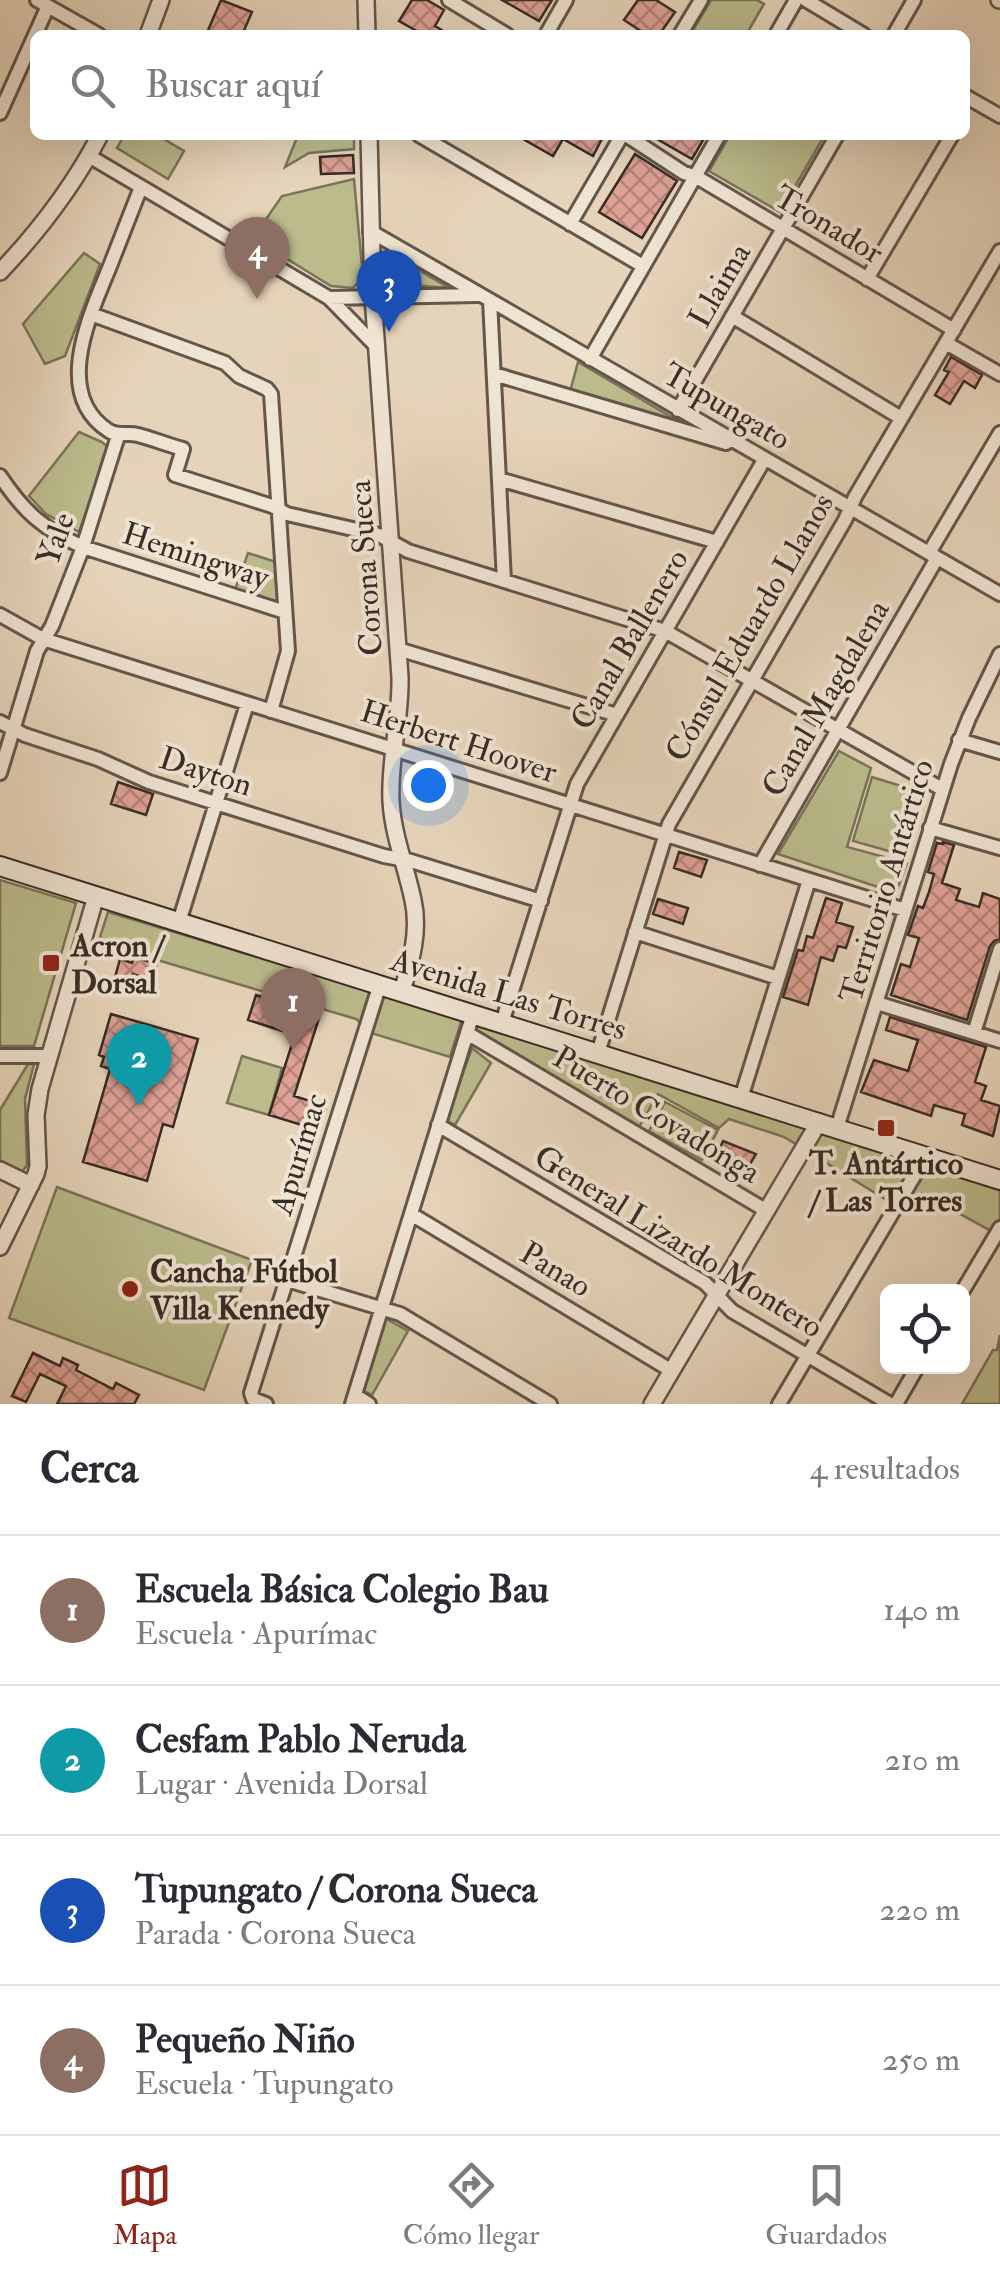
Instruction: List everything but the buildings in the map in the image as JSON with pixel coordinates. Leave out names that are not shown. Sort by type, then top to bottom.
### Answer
[{"type":"main road","name":"Avenida Las Torres","points":[[0,866],[1000,1180]]},
{"type":"street","points":[[150,30],[161,0]]},
{"type":"street","points":[[366,0],[367,30]]},
{"type":"street","points":[[449,0],[500,30]]},
{"type":"street","points":[[549,30],[566,0]]},
{"type":"street","points":[[683,30],[701,0]]},
{"type":"street","points":[[779,30],[796,0]]},
{"type":"street","points":[[806,0],[856,30]]},
{"type":"street","points":[[897,30],[914,0]]},
{"type":"street","points":[[32,30],[42,3],[90,30]]},
{"type":"street","points":[[0,112],[30,34]]},
{"type":"street","points":[[970,99],[1000,116]]},
{"type":"street","points":[[0,272],[52,211],[97,140]]},
{"type":"street","name":"Corona Sueca","points":[[369,140],[373,296],[400,690],[391,806],[416,922],[414,947],[402,991]]},
{"type":"street","points":[[427,140],[643,266]]},
{"type":"street","points":[[570,224],[621,140]]},
{"type":"street","name":"Tronador","points":[[632,140],[867,279],[1000,374]]},
{"type":"street","points":[[590,358],[716,140]]},
{"type":"street","name":"Llaima","points":[[678,410],[833,140]]},
{"type":"street","points":[[867,279],[949,140]]},
{"type":"street","points":[[89,156],[330,298],[376,346]]},
{"type":"street","points":[[141,187],[80,349],[78,371],[82,392],[94,418],[118,436],[133,433],[183,449],[175,475],[287,514],[379,535],[408,551],[665,631],[942,790]]},
{"type":"street","name":"Tupungato","points":[[370,231],[1000,594]]},
{"type":"street","name":"Cónsul Eduardo Llanos","points":[[598,1053],[672,818],[1000,251]]},
{"type":"street","points":[[330,298],[485,298],[494,374],[504,581]]},
{"type":"street","points":[[91,314],[225,363],[242,378],[270,392],[288,651],[271,711]]},
{"type":"street","points":[[732,316],[901,418]]},
{"type":"street","points":[[494,374],[746,449]]},
{"type":"street","name":"Canal Magdalena","points":[[760,865],[1000,432]]},
{"type":"street","name":"Yale","points":[[0,773],[7,725],[37,651],[52,626],[118,436]]},
{"type":"street","name":"Canal Ballenero","points":[[502,1023],[577,784],[764,460]]},
{"type":"street","name":"Hemingway","points":[[0,476],[32,518],[82,547],[285,612]]},
{"type":"street","points":[[499,479],[716,542]]},
{"type":"street","name":"Herbert Hoover","points":[[0,615],[43,639],[905,910]]},
{"type":"street","points":[[398,648],[617,715]]},
{"type":"street","name":"Territorio Antártico","points":[[652,1404],[766,1211],[828,1125],[876,1003],[959,740],[998,664]]},
{"type":"street","points":[[179,922],[247,704]]},
{"type":"street","name":"Dayton","points":[[7,725],[134,776],[541,901]]},
{"type":"street","points":[[959,740],[1000,752]]},
{"type":"street","points":[[930,828],[1000,848]]},
{"type":"street","points":[[741,1098],[809,880]]},
{"type":"street","points":[[0,1247],[38,1166],[37,1101],[96,896]]},
{"type":"street","points":[[635,932],[778,978]]},
{"type":"street","points":[[974,1033],[1000,949]]},
{"type":"street","name":"Apurímac","points":[[266,1404],[252,1398],[251,1393],[380,984]]},
{"type":"street","points":[[876,1003],[1000,1040]]},
{"type":"street","points":[[369,1404],[353,1400],[473,1014]]},
{"type":"street","name":"Puerto Covadonga","points":[[467,1033],[766,1211]]},
{"type":"street","points":[[0,1056],[50,1056]]},
{"type":"street","name":"General Lizardo Montero","points":[[438,1125],[705,1283],[732,1311],[893,1404]]},
{"type":"street","points":[[779,1404],[926,1156]]},
{"type":"street","points":[[0,1170],[30,1185]]},
{"type":"street","name":"Panao","points":[[411,1214],[672,1371]]},
{"type":"street","points":[[967,1284],[1000,1228]]},
{"type":"street","points":[[286,1280],[400,1314],[550,1404]]},
{"type":"street","points":[[893,1404],[913,1374]]},
{"type":"green space","points":[[711,0],[757,0],[764,4],[749,30],[693,30]]},
{"type":"green space","points":[[121,140],[165,140],[184,151],[168,179],[117,148]]},
{"type":"green space","points":[[296,140],[354,140],[354,149],[309,153],[285,167]]},
{"type":"green space","points":[[727,140],[822,140],[780,212],[709,171]]},
{"type":"green space","points":[[354,179],[363,278],[353,288],[331,286],[253,238],[282,196]]},
{"type":"green space","points":[[386,251],[449,288],[384,283]]},
{"type":"green space","points":[[84,253],[100,264],[65,356],[45,364],[23,324]]},
{"type":"green space","points":[[578,362],[678,421],[677,423],[570,392]]},
{"type":"green space","points":[[79,432],[110,449],[79,532],[46,514],[29,496]]},
{"type":"green space","points":[[248,553],[276,562],[279,604],[235,590]]},
{"type":"green space","points":[[839,751],[871,768],[847,847],[907,863],[896,893],[778,854]]},
{"type":"green space","points":[[872,777],[911,789],[892,852],[853,841]]},
{"type":"green space","points":[[0,880],[76,903],[34,1046],[0,1046]]},
{"type":"green space","points":[[108,912],[462,1019],[450,1057],[374,1034],[356,1019],[110,946],[100,937]]},
{"type":"green space","points":[[475,1024],[1000,1189],[1000,1236],[922,1193],[912,1210],[890,1202],[784,1137],[729,1119],[719,1128],[658,1094],[638,1129],[474,1029]]},
{"type":"green space","points":[[472,1048],[491,1063],[455,1125],[446,1120]]},
{"type":"green space","points":[[242,1056],[282,1068],[269,1115],[227,1103]]},
{"type":"green space","points":[[28,1064],[34,1064],[25,1099],[27,1165],[22,1172],[0,1160],[0,1110]]},
{"type":"green space","points":[[665,1102],[718,1130],[702,1160],[649,1131]]},
{"type":"green space","name":"Cancha Fútbol Villa Kennedy","points":[[57,1187],[252,1260],[204,1390],[9,1318]]},
{"type":"green space","points":[[385,1318],[408,1331],[372,1395],[364,1391]]},
{"type":"green space","points":[[1000,1335],[1000,1404],[962,1404],[993,1350],[997,1350]]},
{"type":"place","name":"Pequeño Niño","points":[[257,299]]},
{"type":"place","name":"Tupungato / Corona Sueca","points":[[389,332]]},
{"type":"place","name":"Acron / Dorsal","points":[[51,963]]},
{"type":"place","name":"Escuela Básica Colegio Bau","points":[[293,1050]]},
{"type":"place","name":"Cesfam Pablo Neruda","points":[[139,1106]]},
{"type":"place","name":"T. Antártico / Las Torres","points":[[886,1128]]},
{"type":"place","name":"Cancha Fútbol Villa Kennedy","points":[[130,1289]]}]
